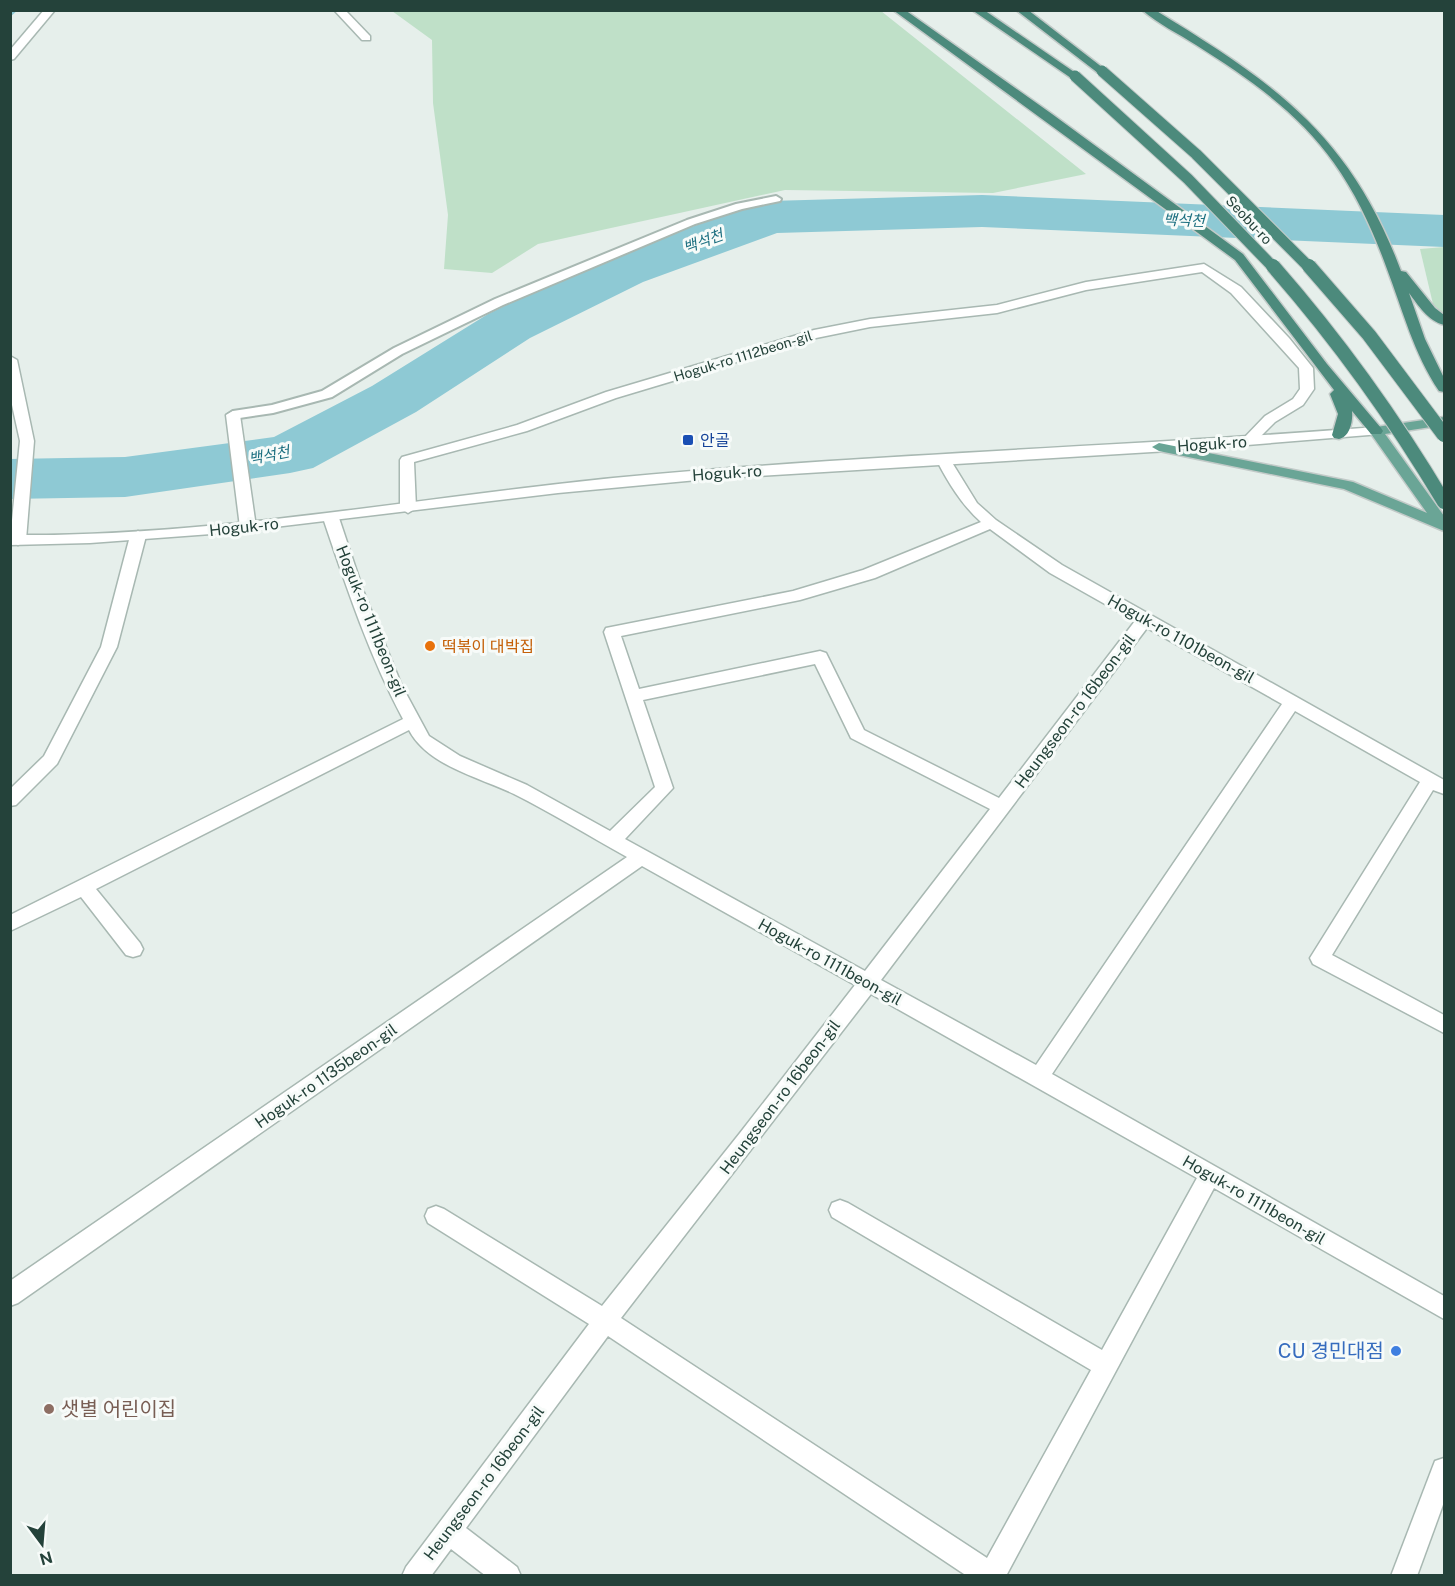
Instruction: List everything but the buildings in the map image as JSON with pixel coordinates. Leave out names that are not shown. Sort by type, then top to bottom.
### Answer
[{"type":"highway","points":[[898,10],[1239,257],[1322,367],[1376,431]]},
{"type":"highway","name":"Seobu-ro","points":[[977,10],[1075,76],[1213,204],[1294,290],[1350,361],[1403,435],[1444,502]]},
{"type":"highway","name":"Seobu-ro","points":[[1021,10],[1102,71],[1166,125],[1249,202],[1324,283],[1390,361],[1444,435]]},
{"type":"highway","points":[[1147,10],[1210,49],[1257,82],[1305,121],[1332,152],[1363,203],[1391,262],[1426,357],[1444,388]]},
{"type":"highway","points":[[1391,262],[1430,311],[1444,321]]},
{"type":"highway","points":[[1322,367],[1345,408],[1347,419],[1339,435]]},
{"type":"main road","name":"Hoguk-ro","points":[[1376,431],[1444,421]]},
{"type":"main road","points":[[1376,431],[1444,527]]},
{"type":"main road","points":[[1159,447],[1348,485],[1444,527]]},
{"type":"street","points":[[10,57],[50,10]]},
{"type":"street","points":[[339,10],[366,38]]},
{"type":"street","name":"Hoguk-ro 1112beon-gil","points":[[408,508],[407,460],[522,428],[612,395],[769,346],[870,323],[997,309],[1086,286],[1204,268],[1236,290],[1284,340],[1306,369],[1306,389],[1298,402],[1270,419],[1248,441]]},
{"type":"street","points":[[10,360],[27,441],[21,511],[14,540]]},
{"type":"street","points":[[233,415],[248,527]]},
{"type":"street","name":"Hoguk-ro","points":[[14,540],[138,536],[248,527],[562,488],[803,467],[1159,447],[1376,431]]},
{"type":"street","name":"Hoguk-ro 1101beon-gil","points":[[944,459],[954,480],[972,506],[1056,569],[1438,784]]},
{"type":"street","name":"Hoguk-ro 1111beon-gil","points":[[331,518],[355,590],[394,686],[423,740],[454,760],[521,790],[1039,1077],[1444,1308]]},
{"type":"street","points":[[612,841],[664,788],[612,632],[708,615],[794,596],[869,574],[991,522]]},
{"type":"street","points":[[10,800],[51,760],[109,647],[138,536]]},
{"type":"street","name":"Heungseon-ro 16beon-gil","points":[[415,1575],[605,1321],[1145,619]]},
{"type":"street","points":[[633,696],[820,657],[857,734],[1002,807]]},
{"type":"street","points":[[1039,1077],[1293,701]]},
{"type":"street","points":[[10,924],[413,721]]},
{"type":"street","points":[[1438,784],[1320,958],[1444,1025]]},
{"type":"street","name":"Hoguk-ro 1135beon-gil","points":[[10,1295],[640,857]]},
{"type":"street","points":[[84,887],[133,949]]},
{"type":"street","points":[[436,1216],[605,1321],[991,1575],[1210,1175]]},
{"type":"street","points":[[840,1210],[1106,1365]]},
{"type":"street","points":[[1404,1575],[1444,1470]]},
{"type":"street","points":[[448,1531],[508,1575]]},
{"type":"lane","points":[[233,415],[273,409],[327,394],[398,351],[499,302],[691,222],[740,206],[776,199]]},
{"type":"green space","points":[[392,11],[881,11],[1086,174],[993,193],[785,190],[538,244],[492,273],[444,269],[448,215],[433,103],[432,40]]},
{"type":"green space","points":[[1444,247],[1444,315],[1433,304],[1420,249]]},
{"type":"waterway","points":[[10,15],[15,10]]},
{"type":"waterway","name":"백석천","points":[[10,479],[125,477],[290,454],[394,399],[509,326],[623,270],[770,217],[982,211],[1444,231]]},
{"type":"place","name":"안골","points":[[688,440]]},
{"type":"place","name":"떡볶이 대박집","points":[[430,646]]},
{"type":"place","name":"CU 경민대점","points":[[1396,1351]]},
{"type":"place","name":"샛별 어린이집","points":[[49,1409]]}]
